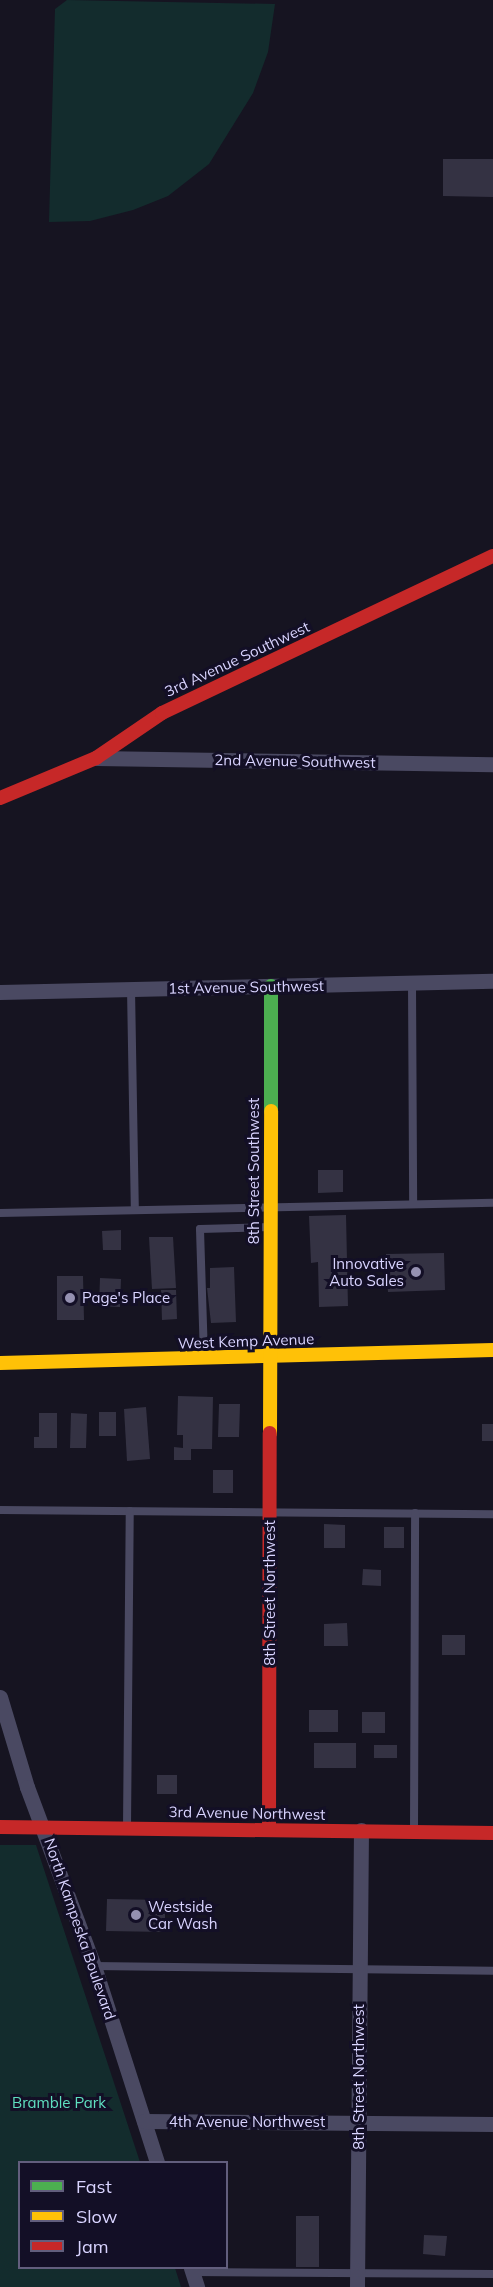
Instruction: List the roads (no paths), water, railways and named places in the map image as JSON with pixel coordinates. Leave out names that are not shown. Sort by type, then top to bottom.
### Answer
[{"type":"street","name":"3rd Avenue Southwest","points":[[0,798],[96,758],[162,713],[493,556]]},
{"type":"street","name":"2nd Avenue Southwest","points":[[96,758],[493,764]]},
{"type":"street","name":"1st Avenue Southwest","points":[[0,992],[493,981]]},
{"type":"street","name":"8th Street Southwest","points":[[270,1356],[271,986]]},
{"type":"street","name":"West Kemp Avenue","points":[[0,1363],[493,1350]]},
{"type":"street","name":"8th Street Northwest","points":[[269,1830],[270,1356]]},
{"type":"street","name":"North Kampeska Boulevard","points":[[0,1697],[27,1787],[45,1827],[94,1966],[156,2161]]},
{"type":"street","name":"3rd Avenue Northwest","points":[[0,1827],[493,1833]]},
{"type":"street","name":"8th Street Northwest","points":[[357,2280],[361,1830]]},
{"type":"street","name":"4th Avenue Northwest","points":[[144,2121],[493,2124]]},
{"type":"lane","points":[[412,983],[413,1204]]},
{"type":"lane","points":[[131,989],[135,1209]]},
{"type":"lane","points":[[0,1213],[493,1203]]},
{"type":"lane","points":[[204,1358],[200,1229],[270,1227]]},
{"type":"lane","points":[[0,1510],[493,1514]]},
{"type":"lane","points":[[127,1828],[130,1511]]},
{"type":"lane","points":[[414,1831],[415,1513]]},
{"type":"lane","points":[[94,1966],[493,1971]]},
{"type":"lane","points":[[194,2276],[357,2280],[493,2274]]},
{"type":"place","name":"Innovative Auto Sales","points":[[416,1272]]},
{"type":"place","name":"Page's Place","points":[[70,1298]]},
{"type":"place","name":"Westside Car Wash","points":[[136,1915]]},
{"type":"park label","name":"Bramble Park","points":[[59,2103]]}]
